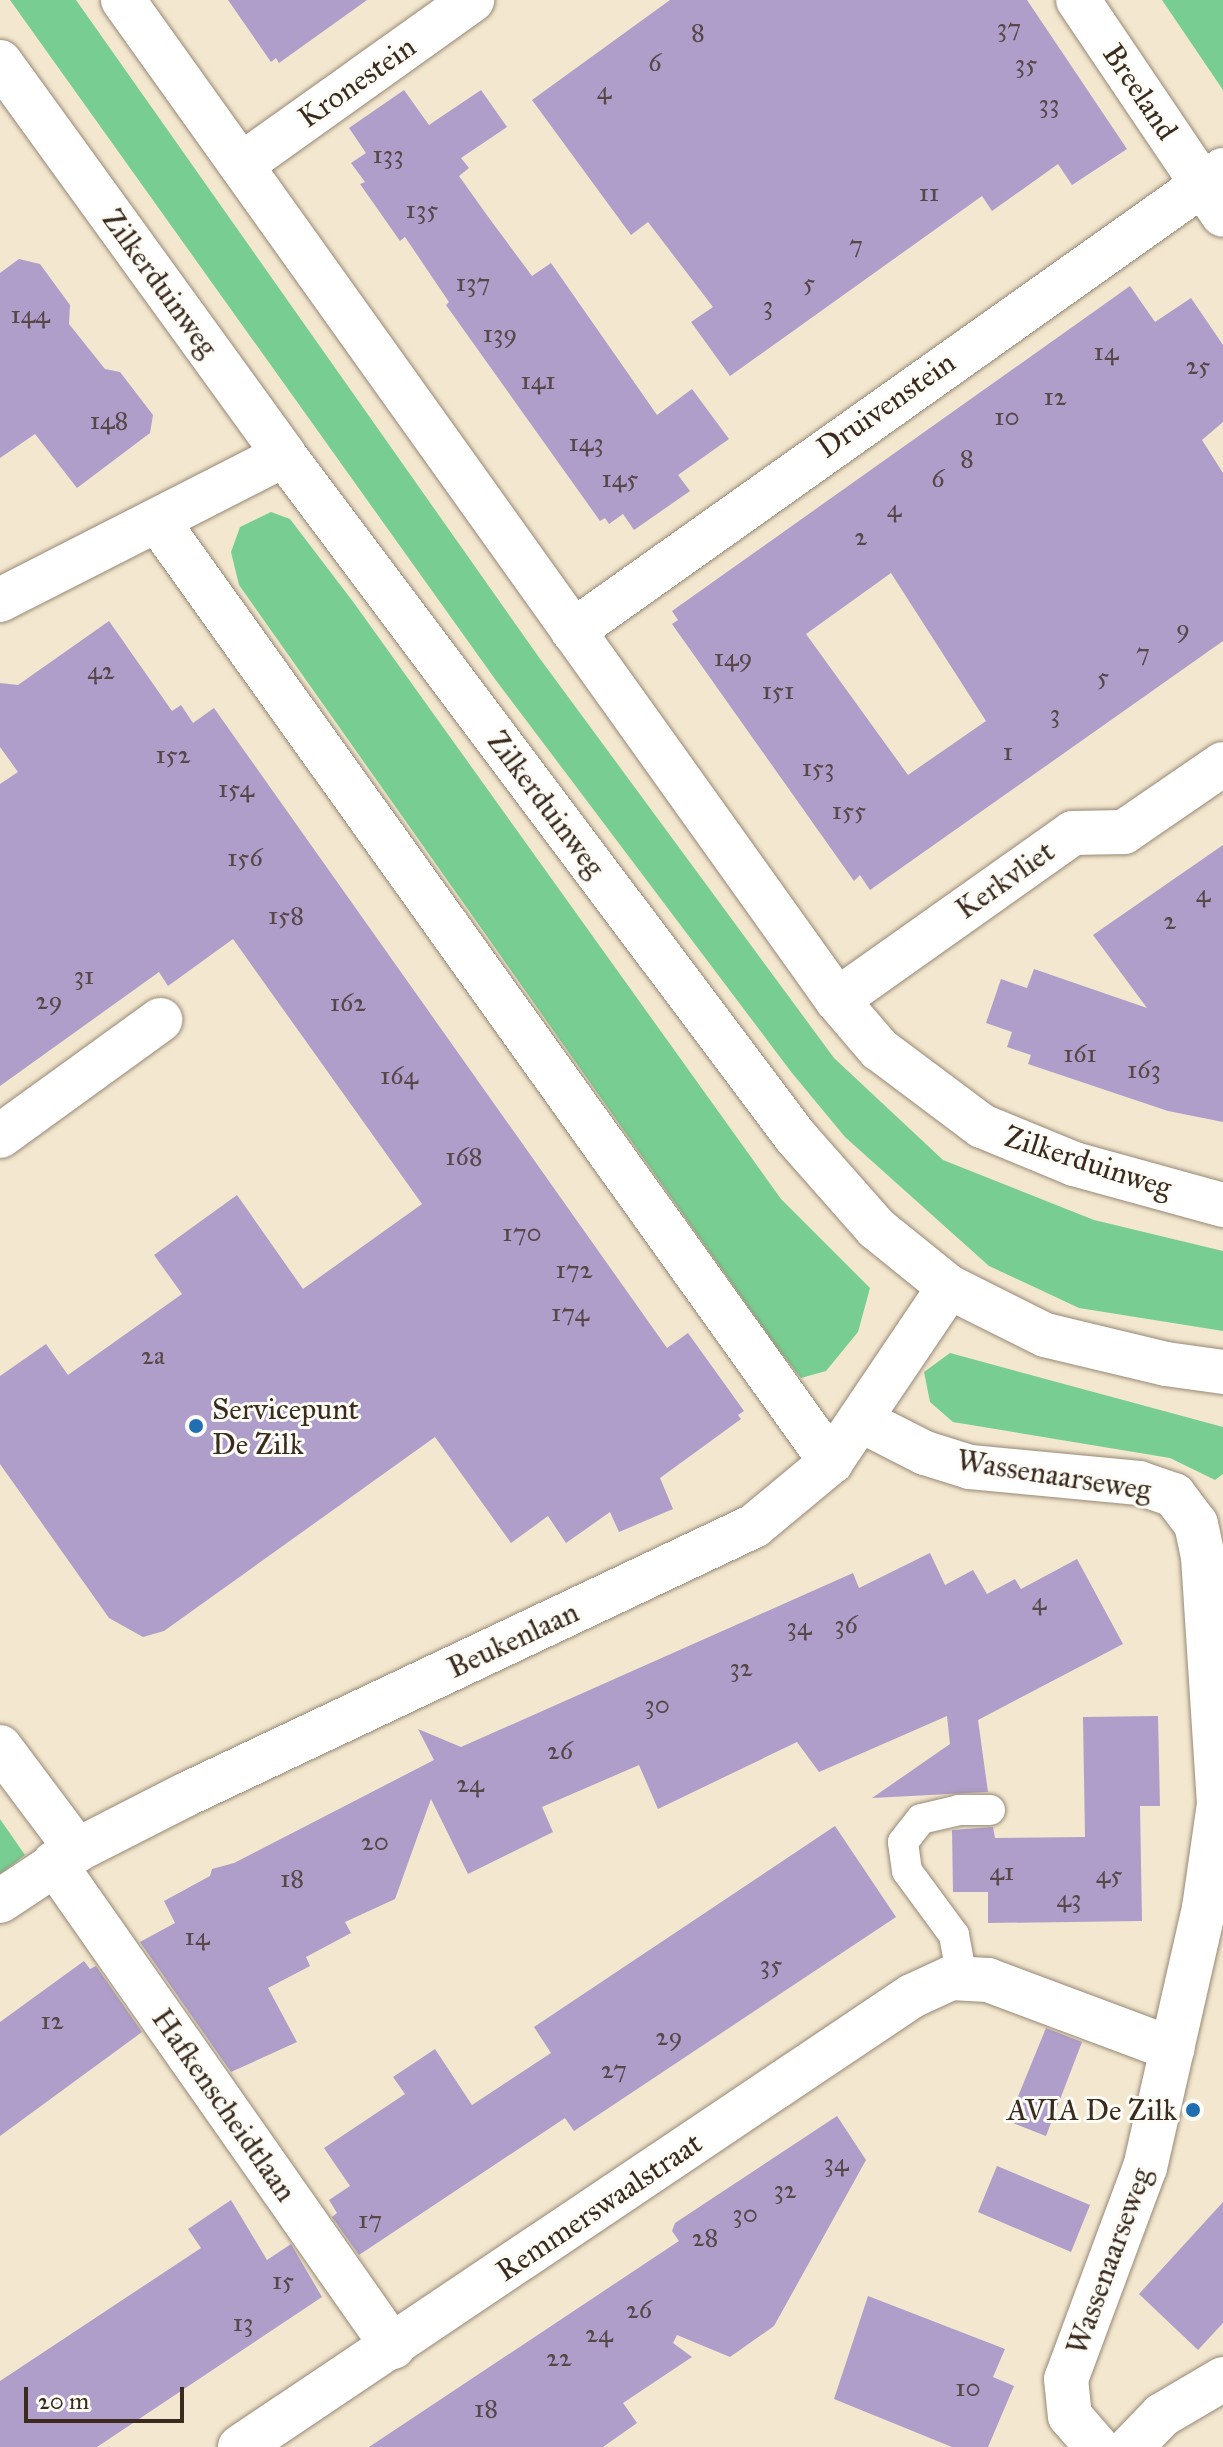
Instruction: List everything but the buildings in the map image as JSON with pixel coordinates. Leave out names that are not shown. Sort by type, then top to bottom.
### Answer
[{"type":"street","name":"Zilkerduinweg","points":[[123,0],[837,1000],[879,1049],[982,1126],[1074,1164],[1223,1205]]},
{"type":"street","name":"Kronestein","points":[[241,165],[472,0]]},
{"type":"street","name":"Breeland","points":[[1078,0],[1216,190]]},
{"type":"street","name":"Zilkerduinweg","points":[[0,62],[284,455],[795,1136],[876,1228],[949,1287],[1045,1335],[1166,1364],[1223,1372]]},
{"type":"street","name":"Druivenstein","points":[[573,631],[1216,190]]},
{"type":"street","points":[[0,600],[159,523],[284,455]]},
{"type":"street","points":[[159,523],[831,1462]]},
{"type":"street","name":"Kerkvliet","points":[[837,1000],[1073,833],[1124,832],[1223,764]]},
{"type":"street","points":[[0,1136],[160,1020]]},
{"type":"street","name":"Beukenlaan","points":[[0,1901],[66,1856],[754,1526],[831,1462],[949,1287]]},
{"type":"street","name":"Wassenaarseweg","points":[[860,1420],[925,1453],[970,1467],[1139,1483],[1174,1495],[1196,1524],[1203,1557],[1219,1804],[1204,1908],[1145,2167],[1066,2379],[1070,2416],[1097,2447]]},
{"type":"street","name":"Hafkenscheidtlaan","points":[[0,1747],[66,1856],[393,2347]]},
{"type":"street","name":"Remmerswaalstraat","points":[[240,2447],[912,1996],[951,1978],[988,1980],[1173,2049]]},
{"type":"street","points":[[1131,2447],[1162,2415],[1223,2379]]},
{"type":"lane","points":[[962,1978],[954,1935],[907,1871],[903,1842],[921,1819],[959,1810],[990,1810]]},
{"type":"green space","points":[[10,0],[76,0],[538,656],[834,1058],[943,1160],[1094,1220],[1223,1251],[1223,1331],[1079,1308],[989,1266],[845,1137],[792,1073],[495,679]]},
{"type":"green space","points":[[1162,0],[1223,0],[1223,90]]},
{"type":"green space","points":[[271,512],[290,519],[354,603],[781,1199],[870,1288],[858,1332],[826,1371],[801,1378],[776,1346],[239,585],[231,552],[240,527]]},
{"type":"green space","points":[[950,1353],[1223,1427],[1223,1474],[1215,1480],[1170,1458],[953,1422],[930,1402],[924,1372]]},
{"type":"green space","points":[[0,1819],[25,1855],[0,1874]]},
{"type":"place","name":"Servicepunt De Zilk","points":[[196,1426]]},
{"type":"place","name":"AVIA De Zilk","points":[[1193,2110]]}]
